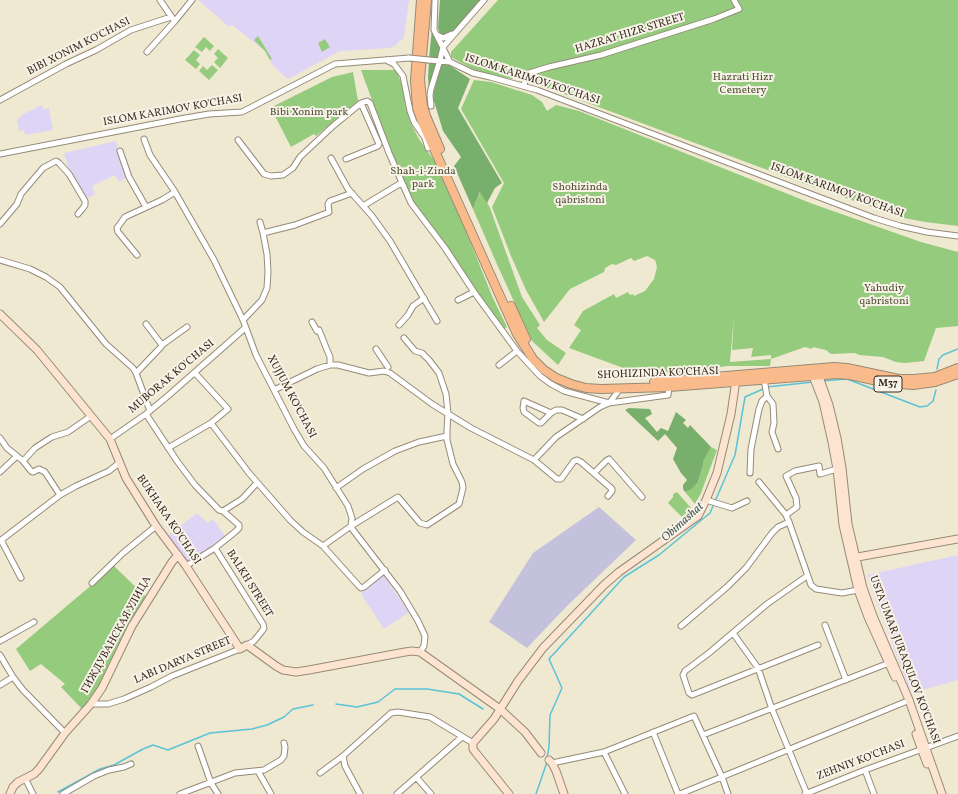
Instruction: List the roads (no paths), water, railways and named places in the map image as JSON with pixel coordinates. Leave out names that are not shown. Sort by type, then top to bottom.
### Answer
[{"type":"main road","name":"SHOHIZINDA KO'CHASI","points":[[421,0],[415,76],[417,108],[517,334],[533,359],[544,370],[556,378],[586,388],[669,387],[735,378],[765,382],[814,372],[850,375],[887,383],[912,385],[935,382],[958,374]]},
{"type":"main road","name":"SHOHIZINDA KO'CHASI","points":[[427,0],[420,80],[423,106],[426,116],[451,176],[522,332],[536,354],[555,372],[573,380],[605,383],[735,378],[847,368],[899,379],[914,379],[934,377],[958,368]]},
{"type":"street","points":[[160,0],[175,21]]},
{"type":"street","points":[[147,52],[192,0]]},
{"type":"street","points":[[436,0],[434,26],[435,33],[450,62]]},
{"type":"street","points":[[431,106],[431,89],[443,47],[484,0]]},
{"type":"street","name":"HAZRAT HIZR STREET","points":[[524,86],[526,74],[601,55],[714,19],[739,9],[734,0]]},
{"type":"street","name":"BIBI XONIM KO'CHASI","points":[[0,100],[131,30],[171,17]]},
{"type":"street","points":[[435,33],[441,38],[445,38],[457,32]]},
{"type":"street","name":"ISLOM KARIMOV KO'CHASI","points":[[0,154],[195,116],[242,112],[335,64],[409,58],[440,60],[450,62],[473,73],[524,86],[570,102],[874,218],[927,232],[958,236]]},
{"type":"street","points":[[385,60],[394,64],[404,76],[410,111],[414,122],[425,138],[428,148]]},
{"type":"street","points":[[238,140],[261,172],[271,176],[283,175],[293,168],[300,157],[312,145],[364,102],[370,103],[411,203],[445,248],[474,292],[517,351],[540,376],[551,384],[564,391],[609,403]]},
{"type":"street","points":[[346,159],[378,146],[364,102]]},
{"type":"street","name":"XUJJUM KO'CHASI","points":[[144,140],[147,150],[174,192],[214,260],[243,320],[256,355],[304,446],[324,468],[348,506],[352,518],[351,526],[358,538],[385,570],[400,591],[418,622],[425,636],[424,646],[420,652]]},
{"type":"street","points":[[120,151],[129,177],[146,207]]},
{"type":"street","points":[[331,158],[341,178],[390,241],[437,321]]},
{"type":"street","points":[[0,224],[17,204],[21,194],[43,168],[56,161],[69,174],[85,201],[83,208],[78,214]]},
{"type":"street","points":[[363,206],[402,183]]},
{"type":"street","points":[[137,255],[118,232],[117,228],[125,217],[162,200],[174,192]]},
{"type":"street","points":[[263,233],[295,225],[327,213],[329,212],[328,204],[330,201],[352,193]]},
{"type":"street","points":[[243,320],[262,300],[267,288],[267,254],[260,222]]},
{"type":"street","points":[[0,260],[30,269],[57,284],[75,304],[106,344],[133,368],[136,373],[148,412],[168,448],[195,485],[219,510],[223,511],[240,525],[235,532],[215,548],[186,566]]},
{"type":"street","points":[[458,300],[474,292]]},
{"type":"street","points":[[399,325],[408,315],[413,306],[424,298]]},
{"type":"street","name":"BUKHARA KO'CHASI","points":[[0,314],[37,350],[110,438],[119,464],[126,478],[156,526],[186,566],[240,649]]},
{"type":"street","points":[[312,322],[317,331],[318,330],[325,345],[330,357],[330,365]]},
{"type":"street","points":[[146,324],[162,345]]},
{"type":"street","points":[[136,373],[161,348],[162,345],[187,327]]},
{"type":"street","name":"MUBORAK KO'CHASI","points":[[110,438],[148,412],[196,373],[245,328]]},
{"type":"street","points":[[323,546],[351,526],[398,497],[420,523],[427,525],[460,504],[463,488],[462,482],[453,464],[447,436],[448,413],[446,394],[439,373],[422,353],[415,351],[404,338]]},
{"type":"street","points":[[376,349],[388,367]]},
{"type":"street","points":[[499,365],[517,351]]},
{"type":"street","points":[[274,390],[317,369],[330,365],[338,365],[369,373],[384,371],[390,373],[432,404],[471,428],[534,460],[559,480],[574,461],[577,460],[612,489],[608,496]]},
{"type":"street","name":"USTA UMAR JURAQULOV KO'CHASI","points":[[814,372],[823,402],[837,469],[842,525],[873,616],[909,700],[938,794]]},
{"type":"street","name":"USTA UMAR JURAQULOV KO'CHASI","points":[[814,372],[829,405],[837,438],[858,590],[942,794]]},
{"type":"street","points":[[168,448],[228,409],[196,373]]},
{"type":"street","points":[[509,794],[476,754],[473,749],[473,743],[494,719],[518,681],[543,648],[604,585],[619,572],[698,516],[717,473],[731,414],[736,387],[735,378]]},
{"type":"street","points":[[765,382],[767,395],[772,404],[774,423],[772,432],[778,449]]},
{"type":"street","points":[[648,387],[650,397]]},
{"type":"street","points":[[534,460],[556,437],[600,407],[609,403],[668,395],[669,387]]},
{"type":"street","points":[[609,403],[617,393],[618,388]]},
{"type":"street","points":[[750,473],[751,449],[759,409],[762,401],[767,395]]},
{"type":"street","points":[[551,414],[524,401],[524,412],[536,422],[541,423],[556,410],[562,410],[583,419]]},
{"type":"street","points":[[23,461],[35,448],[52,437],[68,432],[92,416]]},
{"type":"street","points":[[210,422],[257,483],[290,520],[303,532],[323,546],[361,588],[385,570]]},
{"type":"street","points":[[336,488],[363,469],[395,451],[419,442],[447,436]]},
{"type":"street","points":[[0,438],[6,448],[23,461],[33,472],[39,469],[45,472],[60,495]]},
{"type":"street","points":[[0,472],[17,456]]},
{"type":"street","points":[[594,473],[609,459],[642,497]]},
{"type":"street","points":[[21,578],[1,541],[60,495],[109,471],[119,464]]},
{"type":"street","points":[[786,515],[797,507],[796,498],[786,476],[795,471],[819,466],[820,474],[837,469]]},
{"type":"street","points":[[759,482],[786,515],[811,585],[816,589],[842,593],[858,590]]},
{"type":"street","points":[[223,511],[242,499],[257,483]]},
{"type":"street","points":[[706,500],[732,508],[747,500]]},
{"type":"street","points":[[681,626],[737,578],[772,533],[778,527],[789,522]]},
{"type":"street","points":[[92,583],[123,553],[156,526]]},
{"type":"street","points":[[853,558],[958,539]]},
{"type":"street","name":"BALKH STREET","points":[[215,548],[263,624],[264,628],[262,631],[254,641],[248,645]]},
{"type":"street","name":"ГИЖДУВАНСКАЯ УЛИЦА","points":[[10,794],[13,787],[25,778],[34,774],[39,769],[65,733],[91,704],[102,688],[132,626],[172,562],[178,555]]},
{"type":"street","points":[[807,576],[767,604],[709,653],[685,671],[683,675],[689,693],[692,695],[818,645]]},
{"type":"street","points":[[0,641],[34,622]]},
{"type":"street","points":[[825,626],[846,680]]},
{"type":"street","points":[[733,633],[758,668],[772,709],[806,794]]},
{"type":"street","name":"LABI DARYA STREET","points":[[91,704],[108,704],[124,699],[172,676],[248,645],[283,670],[296,672],[405,652],[420,652]]},
{"type":"street","points":[[420,652],[500,709],[525,732],[541,753]]},
{"type":"street","points":[[0,655],[13,677],[41,710],[65,733]]},
{"type":"street","points":[[703,735],[889,663]]},
{"type":"street","points":[[0,685],[13,677]]},
{"type":"street","points":[[652,732],[679,794],[905,702]]},
{"type":"street","points":[[320,773],[343,756],[391,713],[398,712],[425,715],[473,743]]},
{"type":"street","points":[[564,794],[551,761],[604,752],[694,716],[722,777],[728,794]]},
{"type":"street","points":[[397,794],[462,736]]},
{"type":"street","name":"ZEHNIY KO'CHASI","points":[[806,794],[865,770],[958,736]]},
{"type":"street","points":[[180,794],[235,773],[264,770],[281,760],[285,753],[284,742]]},
{"type":"street","points":[[198,746],[211,783],[218,794]]},
{"type":"street","points":[[604,752],[625,794]]},
{"type":"street","points":[[343,756],[345,766],[360,794]]},
{"type":"street","points":[[63,794],[94,776],[131,764]]},
{"type":"street","points":[[865,770],[874,794]]},
{"type":"street","points":[[258,771],[271,794]]},
{"type":"street","points":[[416,777],[430,794]]},
{"type":"street","points":[[25,778],[33,794]]},
{"type":"waterway","name":"Obimashat","points":[[937,369],[939,359],[943,355],[958,349]]},
{"type":"waterway","name":"Obimashat","points":[[822,381],[847,379],[920,407],[927,406],[933,401],[936,390]]},
{"type":"waterway","name":"Obimashat","points":[[767,387],[813,382]]},
{"type":"waterway","name":"Obimashat","points":[[547,758],[549,747],[550,715],[562,688],[549,659],[624,577],[659,555],[710,513],[735,455],[745,397],[763,389]]},
{"type":"waterway","points":[[336,704],[357,707],[378,702],[395,689],[427,689],[459,694],[483,709]]},
{"type":"waterway","points":[[58,792],[100,769],[114,765],[153,745],[168,750],[210,733],[252,729],[267,725],[284,717],[293,709],[313,705]]},
{"type":"waterway","name":"Obimashat","points":[[536,794],[547,762]]},
{"type":"park label","name":"Hazrati Hizr Cemetery","points":[[743,84]]},
{"type":"park label","name":"Bibi Xonim park","points":[[309,113]]},
{"type":"park label","name":"Shah-i-Zinda park","points":[[423,178]]},
{"type":"park label","name":"Shohizinda qabristoni","points":[[580,194]]},
{"type":"park label","name":"Yahudiy qabristoni","points":[[884,295]]}]
